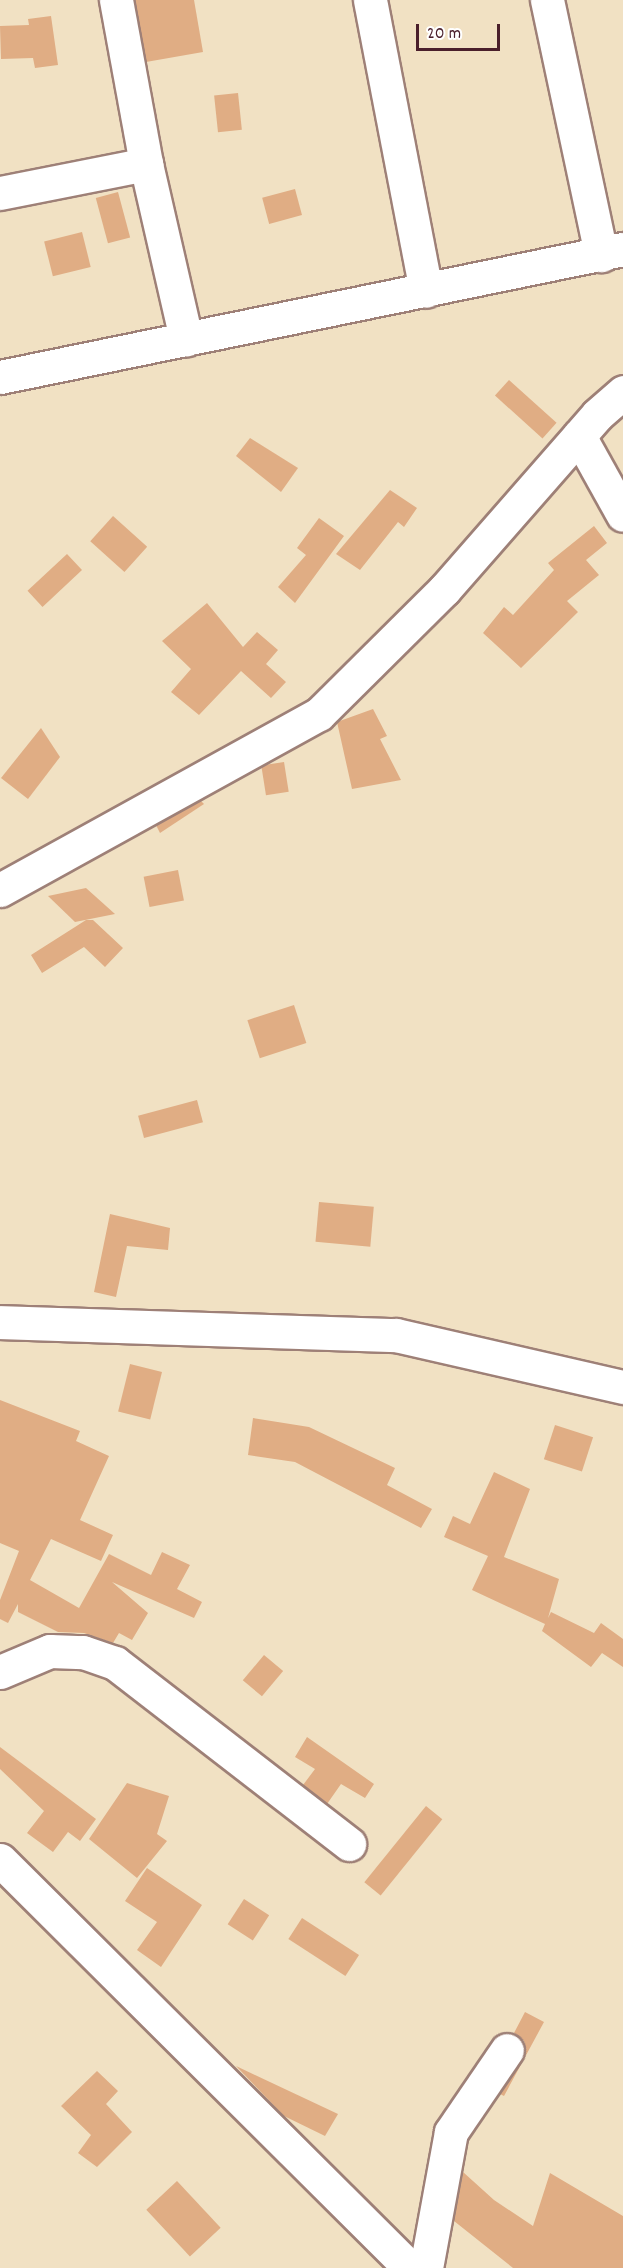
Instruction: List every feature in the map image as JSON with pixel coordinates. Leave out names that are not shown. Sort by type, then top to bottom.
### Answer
[{"type":"street","points":[[117,0],[146,164],[186,339]]},
{"type":"street","points":[[370,0],[426,291]]},
{"type":"street","points":[[0,376],[612,252],[547,0]]},
{"type":"street","points":[[0,193],[146,164]]},
{"type":"street","points":[[0,890],[319,714],[444,590],[579,436],[623,392]]},
{"type":"street","points":[[579,436],[623,515]]},
{"type":"street","points":[[0,1322],[203,1326],[396,1335],[623,1387]]},
{"type":"street","points":[[0,1672],[50,1651],[83,1652],[115,1663],[349,1844]]},
{"type":"street","points":[[0,1860],[410,2268]]},
{"type":"street","points":[[426,2268],[451,2132],[507,2050]]},
{"type":"building","points":[[135,0],[194,0],[203,52],[146,62]]},
{"type":"building","points":[[51,16],[58,65],[35,68],[33,58],[1,59],[0,26],[29,25],[28,19]]},
{"type":"building","points":[[238,93],[242,130],[218,132],[214,96]]},
{"type":"building","points":[[295,189],[302,215],[269,224],[262,198]]},
{"type":"building","points":[[118,192],[130,237],[108,243],[96,198]]},
{"type":"building","points":[[82,232],[91,267],[53,276],[44,241]]},
{"type":"building","points":[[509,380],[557,423],[543,438],[495,396]]},
{"type":"building","points":[[250,438],[298,468],[281,492],[236,456]]},
{"type":"building","points":[[390,490],[417,508],[404,527],[398,522],[360,570],[336,554]]},
{"type":"building","points":[[113,516],[147,547],[124,572],[90,541]]},
{"type":"building","points":[[319,518],[344,536],[295,603],[278,587],[306,555],[297,548]]},
{"type":"building","points":[[594,526],[607,543],[586,560],[599,575],[567,601],[578,612],[521,668],[483,633],[504,607],[513,615],[554,570],[548,563]]},
{"type":"building","points":[[67,554],[82,570],[43,607],[28,591]]},
{"type":"building","points":[[207,603],[243,647],[257,632],[278,650],[266,664],[286,682],[271,698],[241,671],[199,715],[171,692],[191,669],[162,641]]},
{"type":"building","points":[[373,709],[387,736],[380,739],[401,780],[352,789],[337,722]]},
{"type":"building","points":[[41,728],[60,757],[28,799],[1,778]]},
{"type":"building","points":[[284,762],[289,792],[266,795],[261,766]]},
{"type":"building","points":[[201,801],[204,804],[160,833],[156,825]]},
{"type":"building","points":[[178,870],[184,900],[150,907],[144,877]]},
{"type":"building","points":[[86,888],[115,914],[75,922],[48,896]]},
{"type":"building","points":[[86,920],[93,920],[123,948],[105,967],[84,947],[42,973],[31,955]]},
{"type":"building","points":[[294,1005],[306,1043],[260,1058],[247,1020]]},
{"type":"building","points":[[197,1100],[203,1122],[144,1138],[138,1116]]},
{"type":"building","points":[[319,1202],[374,1207],[370,1247],[316,1242]]},
{"type":"building","points":[[110,1214],[170,1228],[168,1250],[127,1246],[116,1297],[94,1292]]},
{"type":"building","points":[[130,1364],[162,1372],[150,1420],[118,1412]]},
{"type":"building","points":[[0,1400],[80,1431],[76,1441],[109,1456],[80,1520],[113,1535],[101,1561],[51,1539],[30,1580],[79,1608],[109,1554],[151,1575],[162,1552],[190,1565],[177,1589],[202,1602],[194,1618],[112,1582],[148,1613],[132,1640],[119,1633],[113,1643],[84,1633],[58,1632],[18,1612],[18,1604],[8,1623],[0,1619],[0,1600],[19,1551],[0,1543]]},
{"type":"building","points":[[253,1418],[309,1427],[395,1468],[387,1485],[432,1509],[421,1528],[295,1462],[248,1455]]},
{"type":"building","points":[[555,1425],[593,1437],[582,1472],[544,1459]]},
{"type":"building","points":[[494,1472],[530,1489],[504,1557],[559,1579],[548,1618],[551,1612],[594,1633],[601,1623],[623,1639],[623,1667],[602,1653],[591,1667],[542,1631],[545,1624],[472,1590],[488,1556],[444,1537],[453,1516],[470,1524]]},
{"type":"building","points":[[264,1655],[283,1671],[262,1696],[243,1680]]},
{"type":"building","points":[[307,1737],[374,1784],[365,1798],[341,1784],[327,1804],[303,1785],[315,1769],[295,1757]]},
{"type":"building","points":[[0,1747],[96,1819],[80,1841],[68,1832],[53,1852],[27,1833],[44,1811],[0,1769]]},
{"type":"building","points":[[127,1783],[169,1796],[157,1834],[167,1841],[137,1878],[89,1839]]},
{"type":"building","points":[[426,1806],[442,1819],[381,1895],[364,1882]]},
{"type":"building","points":[[147,1868],[202,1905],[161,1967],[137,1950],[157,1922],[125,1901]]},
{"type":"building","points":[[244,1899],[269,1915],[253,1940],[228,1924]]},
{"type":"building","points":[[302,1918],[359,1955],[345,1976],[288,1939]]},
{"type":"building","points":[[525,2012],[544,2022],[504,2096],[500,2094],[526,2052],[524,2041],[514,2033]]},
{"type":"building","points":[[236,2066],[338,2114],[325,2136],[284,2116]]},
{"type":"building","points":[[97,2071],[118,2091],[106,2104],[132,2132],[97,2167],[78,2153],[91,2135],[61,2106]]},
{"type":"building","points":[[463,2172],[494,2200],[533,2226],[550,2173],[623,2216],[623,2268],[513,2268],[454,2221]]},
{"type":"building","points":[[177,2181],[221,2228],[190,2256],[146,2210]]}]
